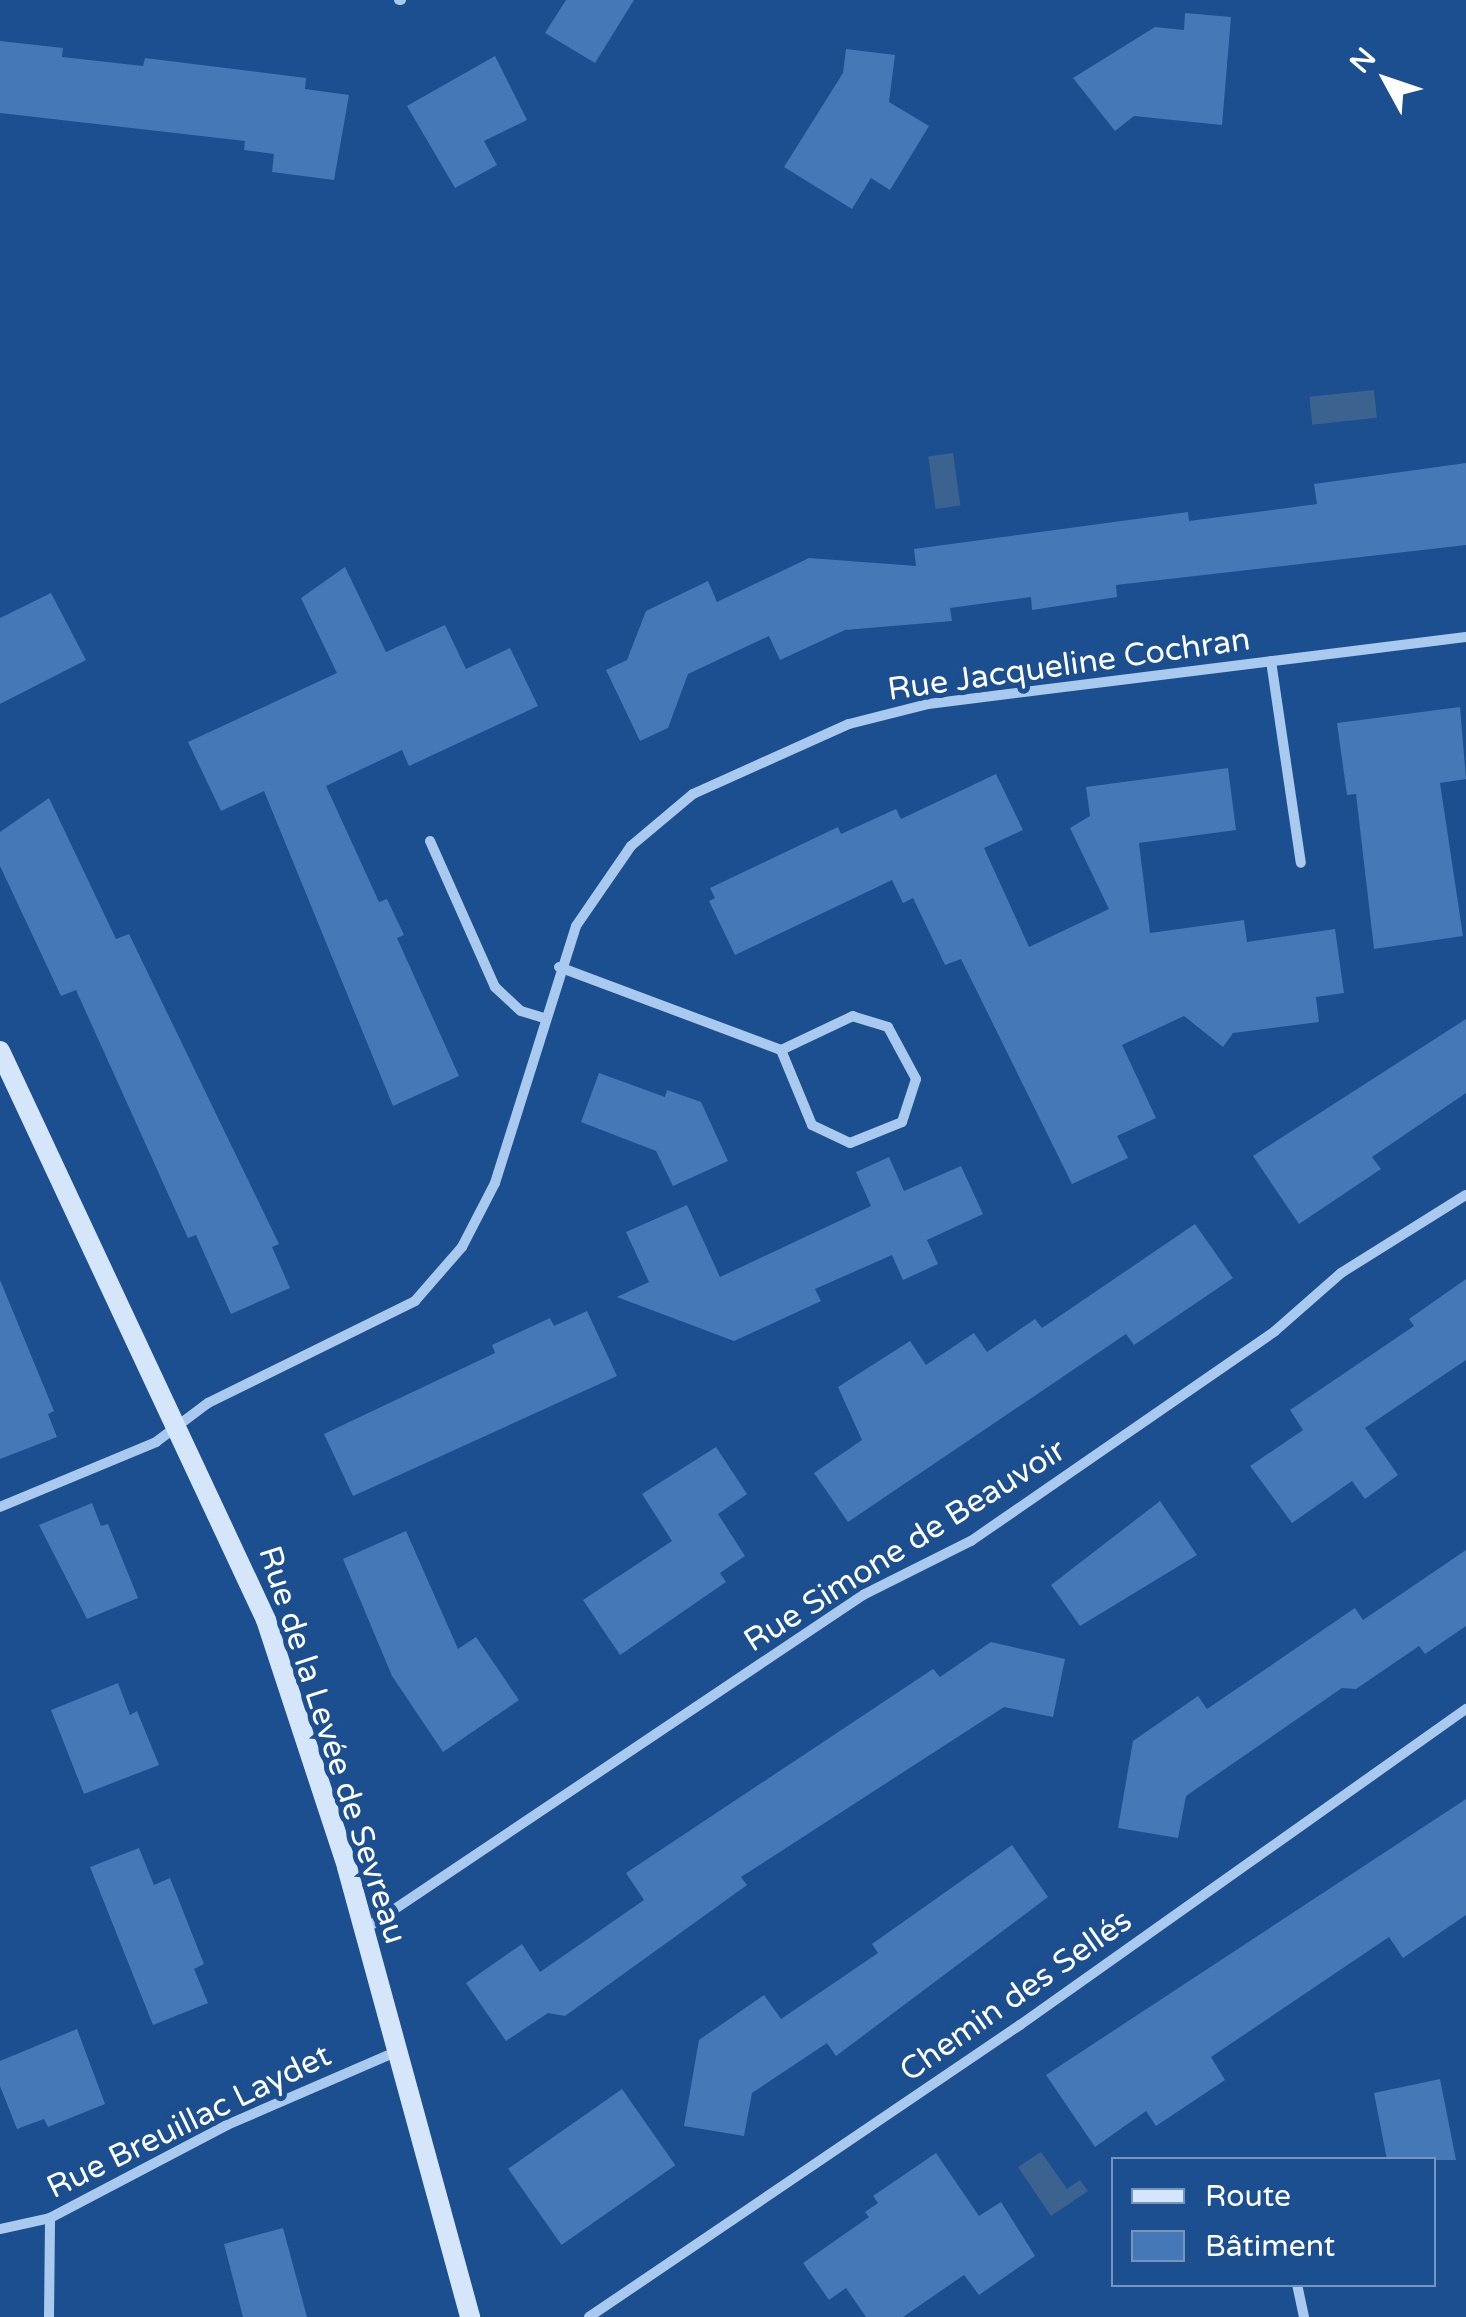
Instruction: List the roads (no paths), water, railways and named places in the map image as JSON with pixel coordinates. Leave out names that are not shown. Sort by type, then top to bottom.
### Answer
[{"type":"street","name":"Rue Jacqueline Cochran","points":[[0,1507],[156,1442],[208,1402],[377,1325],[440,1275],[462,1246],[494,1183],[559,967],[598,886],[662,816],[693,794],[849,724],[928,704],[1466,636]]},
{"type":"street","name":"Rue Jacqueline Cochran","points":[[1271,661],[1302,862]]},
{"type":"street","points":[[430,841],[495,987],[521,1011],[544,1018]]},
{"type":"street","points":[[559,967],[780,1050],[854,1016],[888,1027],[916,1079],[902,1122],[850,1143],[812,1125],[780,1050]]},
{"type":"street","name":"Rue de la Levée de Sevreau","points":[[0,1051],[266,1620],[364,1930],[470,2317]]},
{"type":"street","name":"Rue Simone de Beauvoir","points":[[364,1930],[863,1596],[972,1541],[1276,1331],[1341,1273],[1466,1196]]},
{"type":"street","name":"Chemin des Sellés","points":[[589,2317],[1020,2025],[1466,1709]]},
{"type":"street","name":"Rue Breuillac Laydet","points":[[0,2230],[50,2218],[227,2125],[398,2052]]},
{"type":"street","points":[[48,2317],[50,2218]]},
{"type":"street","points":[[1298,2287],[1304,2317]]},
{"type":"water","points":[[1374,390],[1377,418],[1312,425],[1309,397]]},
{"type":"water","points":[[953,453],[960,505],[936,509],[928,456]]},
{"type":"water","points":[[1041,2152],[1067,2189],[1080,2180],[1088,2191],[1051,2216],[1018,2167]]}]
